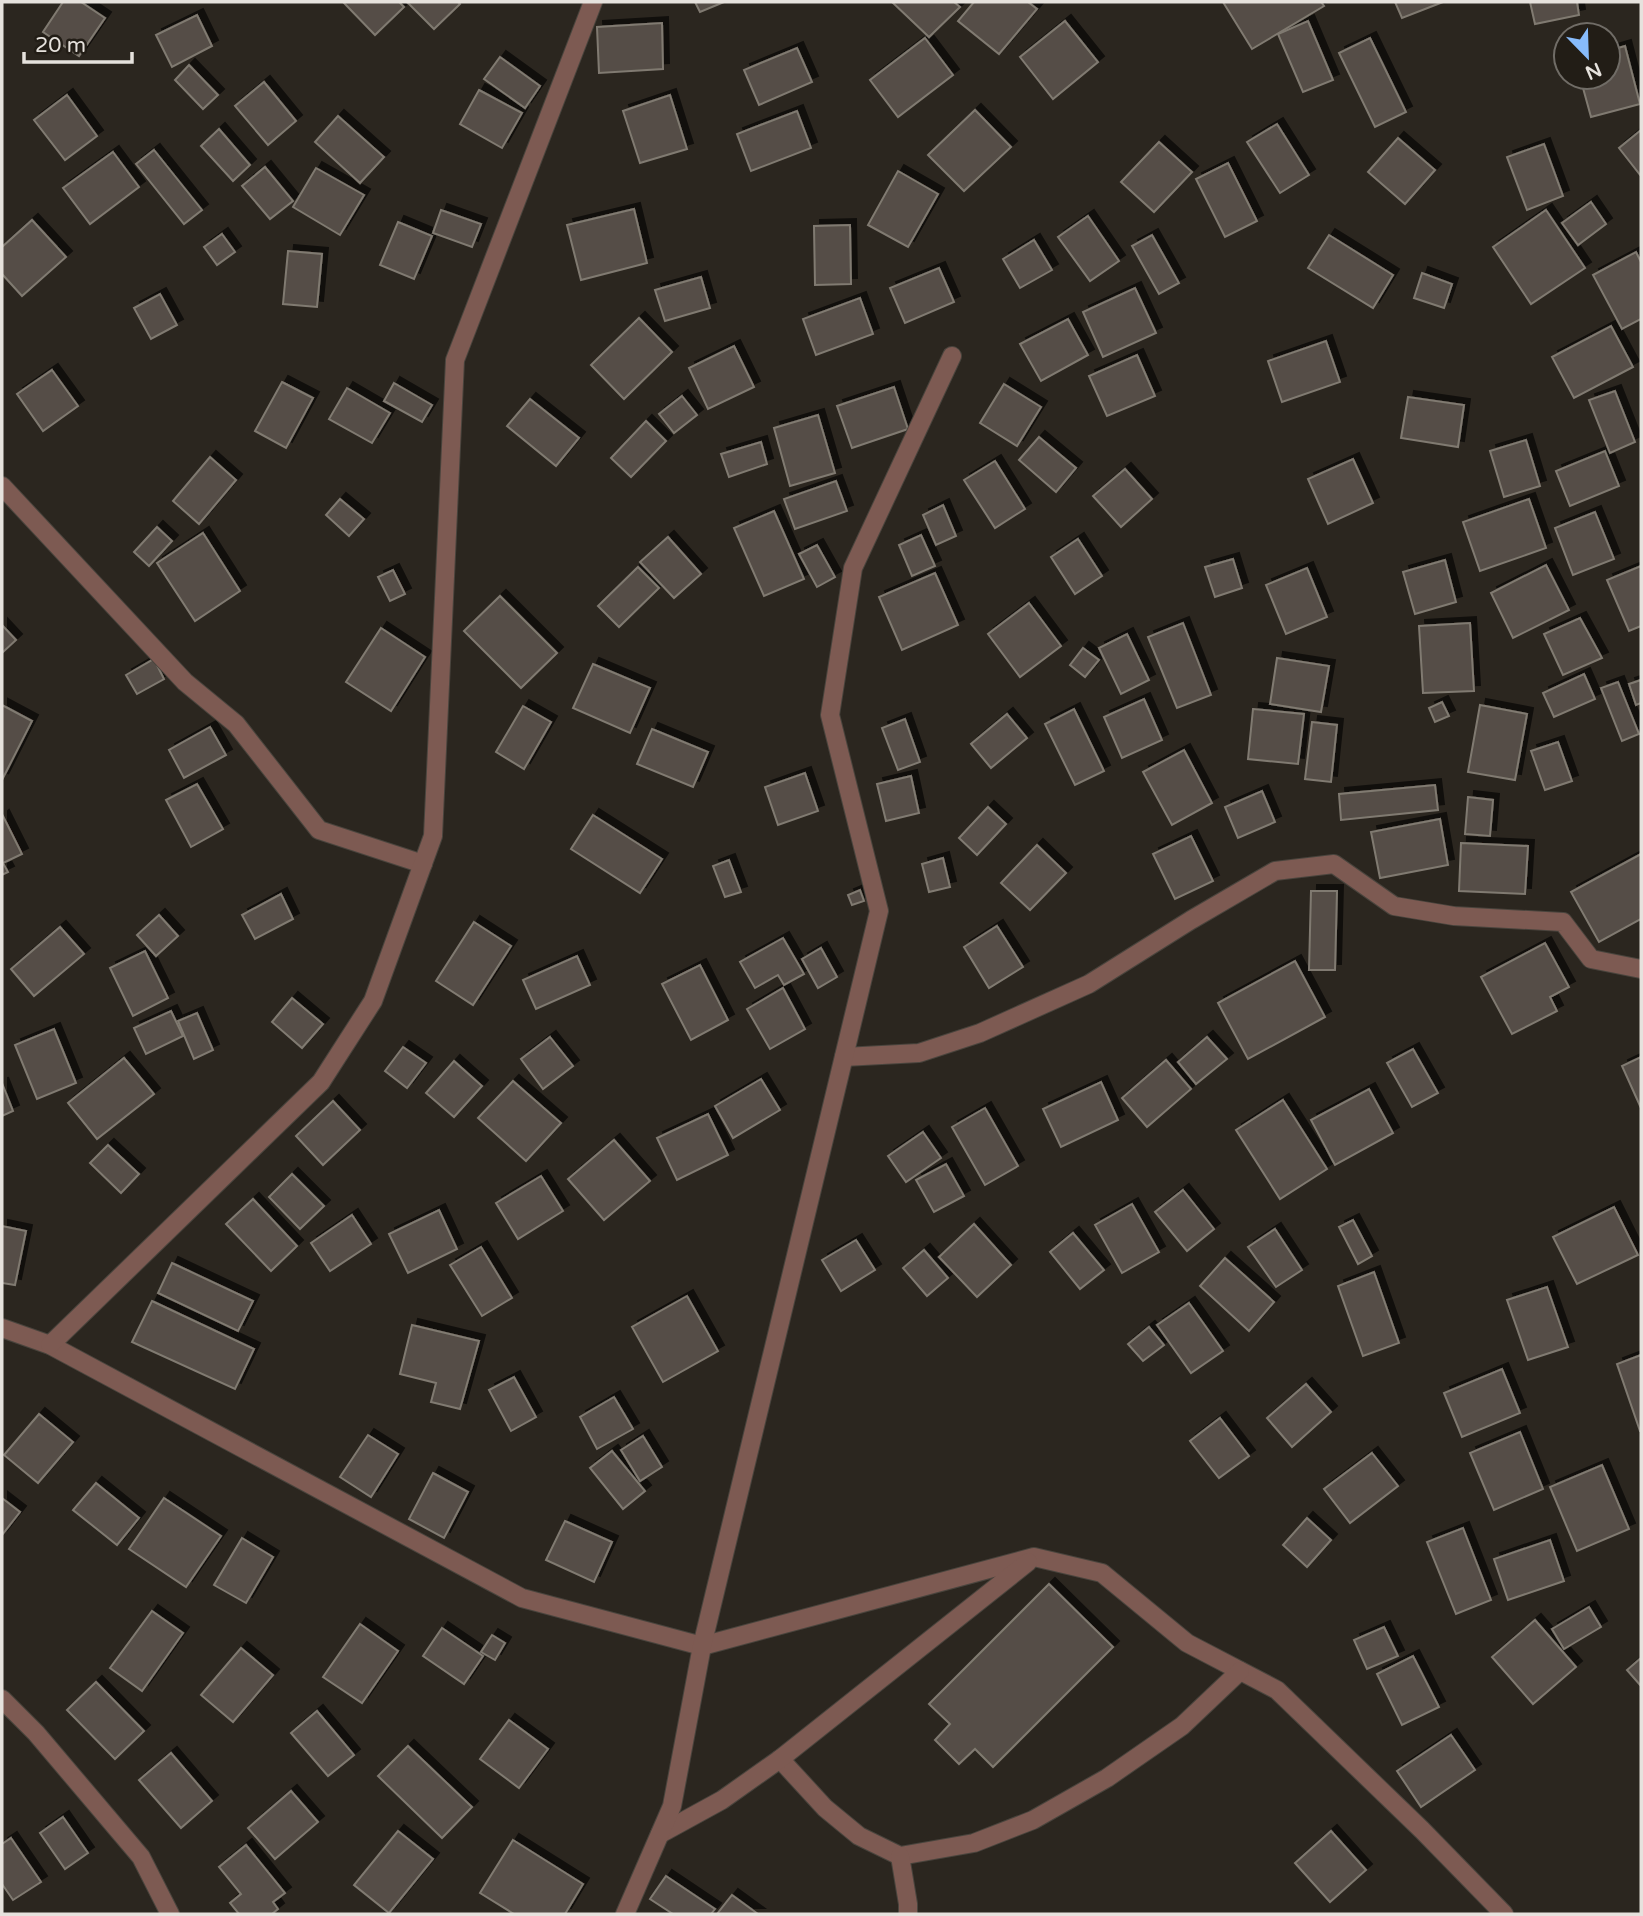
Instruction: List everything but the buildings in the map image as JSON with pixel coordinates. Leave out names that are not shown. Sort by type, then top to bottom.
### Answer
[{"type":"street","points":[[50,1345],[321,1082],[373,1001],[433,836],[455,360],[593,2]]},
{"type":"street","points":[[625,1914],[672,1806],[702,1646],[879,911],[830,715],[853,568],[952,356]]},
{"type":"street","points":[[2,486],[185,682],[236,724],[319,830],[423,864]]},
{"type":"street","points":[[844,1057],[919,1053],[980,1033],[1089,984],[1275,871],[1334,864],[1394,906],[1454,916],[1563,922],[1591,959],[1641,969]]},
{"type":"street","points":[[2,1328],[50,1345],[522,1598],[702,1646],[1034,1557],[1102,1573],[1187,1643],[1277,1690],[1422,1830],[1504,1914]]},
{"type":"street","points":[[660,1834],[722,1800],[780,1759],[1034,1557]]},
{"type":"street","points":[[780,1759],[825,1808],[859,1836],[900,1856],[974,1843],[1034,1820],[1107,1778],[1182,1726],[1240,1671]]},
{"type":"street","points":[[2,1699],[36,1733],[141,1857],[170,1914]]},
{"type":"street","points":[[900,1856],[908,1914]]}]
